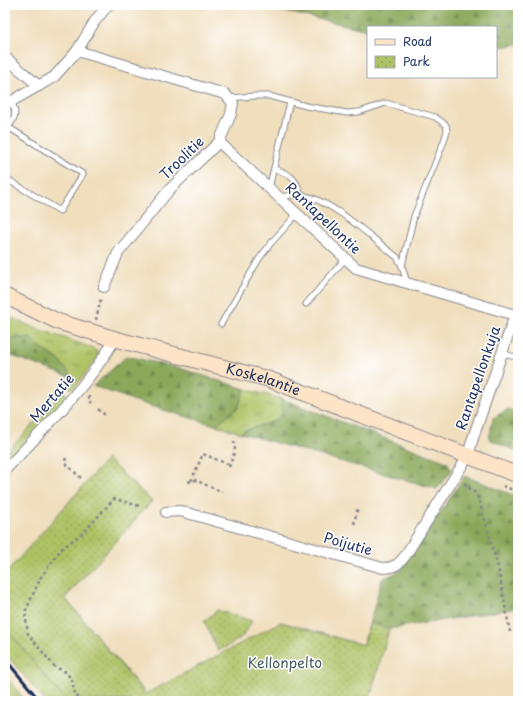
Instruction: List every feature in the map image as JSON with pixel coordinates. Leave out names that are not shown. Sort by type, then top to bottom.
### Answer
[{"type":"main road","name":"Koskelantie","points":[[5,296],[59,322],[115,339],[268,379],[518,475]]},
{"type":"street","points":[[8,104],[54,77],[77,51],[95,21],[108,5]]},
{"type":"street","points":[[77,51],[225,94],[228,98]]},
{"type":"street","points":[[5,57],[39,86]]},
{"type":"street","name":"Troolitie","points":[[104,286],[118,253],[150,212],[169,190],[218,142],[231,114],[233,103],[228,98]]},
{"type":"street","name":"Rantapellontie","points":[[218,142],[298,213],[356,268],[517,313]]},
{"type":"street","name":"Rantapellonkuja","points":[[468,456],[472,440],[517,313]]},
{"type":"street","name":"Mertatie","points":[[5,470],[40,434],[80,388],[108,352],[115,339]]},
{"type":"street","name":"Poijutie","points":[[166,512],[180,511],[383,568],[390,568],[401,562],[468,456]]},
{"type":"lane","points":[[228,98],[269,96],[306,106],[347,113],[359,112],[386,103],[435,117],[446,125],[447,131],[444,141],[414,216],[402,266]]},
{"type":"lane","points":[[269,188],[290,102]]},
{"type":"lane","points":[[5,178],[60,211],[83,174],[7,128],[15,116],[15,109],[8,104]]},
{"type":"lane","points":[[274,169],[282,171],[290,176],[299,187],[300,194]]},
{"type":"lane","points":[[280,197],[300,194],[326,203],[397,257],[402,266],[407,283]]},
{"type":"lane","points":[[221,324],[259,259],[298,213]]},
{"type":"lane","points":[[306,304],[346,258]]},
{"type":"lane","points":[[502,353],[518,358]]},
{"type":"path","points":[[95,323],[104,286]]},
{"type":"path","points":[[89,396],[88,400],[91,403]]},
{"type":"path","points":[[98,409],[105,415]]},
{"type":"path","points":[[222,492],[195,480],[190,482],[203,454],[229,466],[235,451],[234,440]]},
{"type":"path","points":[[66,458],[66,464],[81,478]]},
{"type":"path","points":[[456,476],[468,486],[479,499],[498,567],[510,632]]},
{"type":"path","points":[[498,484],[518,492]]},
{"type":"path","points":[[84,701],[75,695],[72,680],[66,672],[55,667],[28,634],[25,612],[41,577],[61,549],[84,533],[114,499],[140,506]]},
{"type":"path","points":[[354,524],[358,507]]},
{"type":"green space","points":[[254,5],[518,5],[518,44],[497,48],[497,26],[367,26],[367,30]]},
{"type":"green space","points":[[9,317],[93,348],[98,353],[98,357],[76,386],[71,389],[66,386],[73,378],[58,359],[45,351],[30,338],[5,338],[5,331],[11,323]]},
{"type":"green space","points":[[5,338],[30,338],[45,351],[58,359],[73,378],[12,356],[5,357]]},
{"type":"green space","points":[[127,356],[179,368],[245,389],[238,408],[215,425],[153,407],[93,386]]},
{"type":"green space","points":[[245,389],[279,398],[283,415],[272,422],[243,431],[241,433],[215,425],[238,408]]},
{"type":"green space","points":[[63,391],[67,396],[9,459],[5,459],[5,454],[50,407]]},
{"type":"green space","points":[[279,398],[447,462],[452,470],[437,489],[241,433],[243,431],[272,422],[283,415]]},
{"type":"green space","points":[[508,409],[518,413],[518,452],[489,439],[493,418]]},
{"type":"green space","name":"Kellonpelto","points":[[107,459],[152,501],[65,598],[145,694],[281,622],[363,645],[370,623],[389,629],[369,701],[66,701],[5,628],[5,574]]},
{"type":"green space","points":[[465,476],[518,497],[518,608],[389,629],[369,701],[104,701],[19,584],[152,501],[65,598],[146,694],[281,622],[363,645],[382,579],[400,571]]},
{"type":"green space","points":[[217,610],[252,621],[244,635],[218,651],[204,621]]},
{"type":"green space","points":[[5,628],[66,701],[45,701],[5,653]]},
{"type":"green space","points":[[5,676],[26,701],[5,701]]},
{"type":"railway","points":[[5,659],[40,701]]}]
